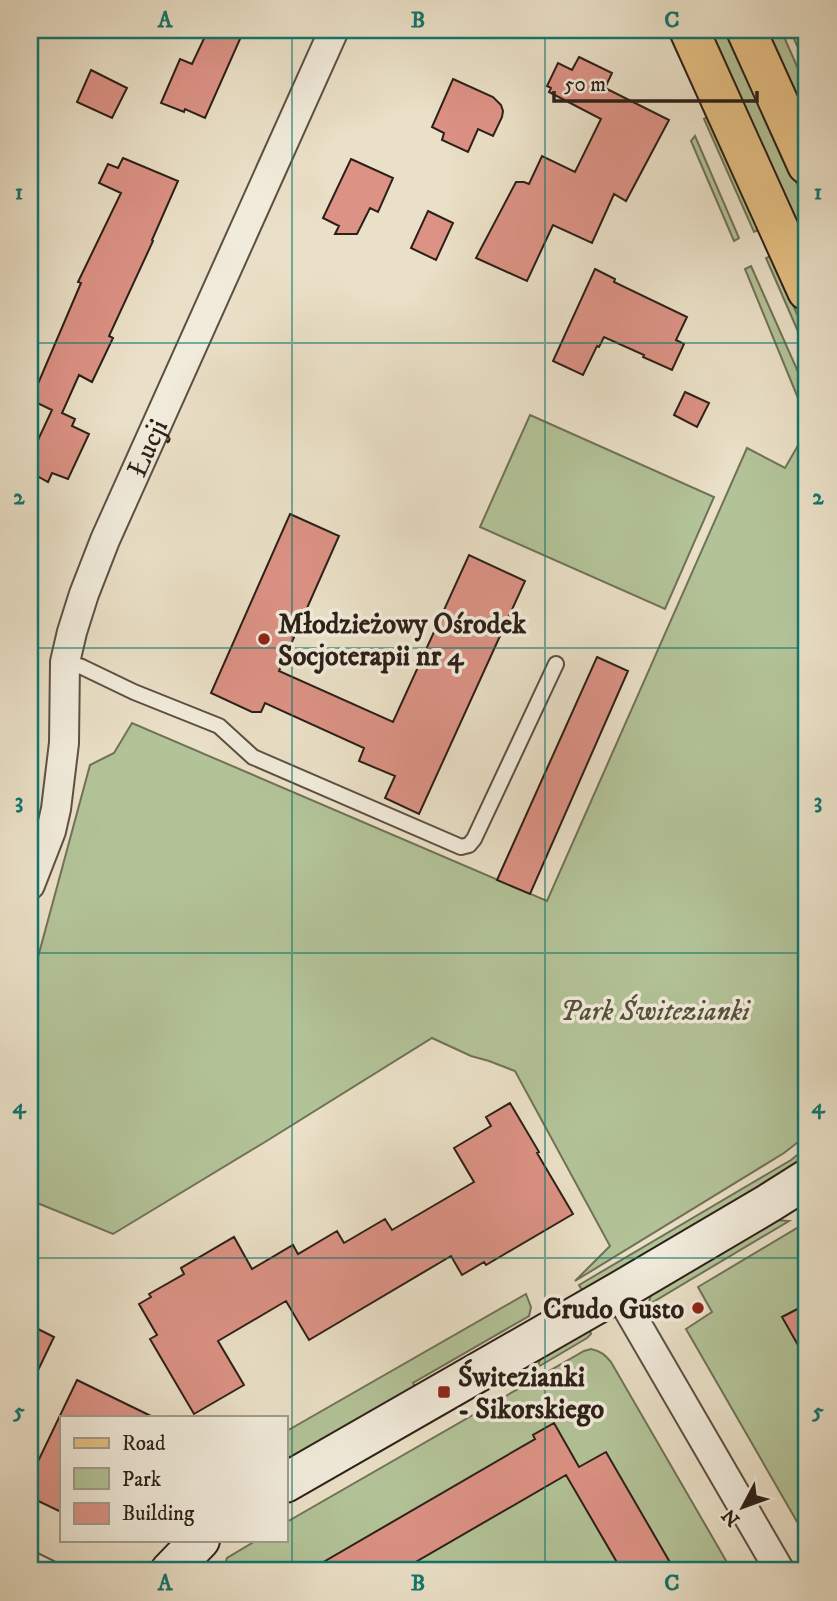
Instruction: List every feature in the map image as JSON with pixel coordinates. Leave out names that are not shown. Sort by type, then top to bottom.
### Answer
[{"type":"main road","points":[[689,30],[807,291]]},
{"type":"main road","points":[[746,30],[807,165]]},
{"type":"street","name":"Łucji","points":[[30,885],[51,831],[56,808],[64,743],[65,662],[84,594],[105,540],[334,30]]},
{"type":"street","points":[[287,1482],[618,1292],[807,1179]]},
{"type":"street","points":[[618,1292],[780,1571]]},
{"type":"street","points":[[172,1570],[198,1542]]},
{"type":"lane","points":[[65,662],[219,726],[253,757],[461,847],[469,845],[474,839],[556,664]]},
{"type":"lane","points":[[30,1558],[57,1571]]},
{"type":"green space","points":[[707,30],[726,30],[807,205],[807,253]]},
{"type":"green space","points":[[764,30],[781,30],[807,89],[807,124]]},
{"type":"green space","points":[[790,30],[807,30],[807,68]]},
{"type":"green space","points":[[709,116],[760,229],[754,232],[704,119]]},
{"type":"green space","points":[[695,136],[739,238],[734,241],[691,141]]},
{"type":"green space","points":[[771,256],[807,336],[807,352],[766,258]]},
{"type":"green space","points":[[751,266],[807,392],[807,420],[745,269]]},
{"type":"green space","points":[[530,415],[714,497],[665,609],[480,527]]},
{"type":"green space","name":"Park Świtezianki","points":[[807,430],[807,1135],[784,1153],[575,1281],[610,1246],[515,1071],[471,1056],[432,1038],[113,1234],[30,1200],[30,971],[38,957],[90,765],[114,753],[132,723],[547,901],[747,448],[785,468]]},
{"type":"green space","points":[[807,1147],[807,1159],[791,1170],[583,1292],[579,1285],[791,1160]]},
{"type":"green space","points":[[775,1220],[789,1221],[648,1305],[651,1295]]},
{"type":"green space","points":[[807,1222],[807,1539],[686,1329],[712,1312],[698,1287]]},
{"type":"green space","points":[[526,1294],[531,1307],[529,1316],[413,1383],[416,1389],[287,1463],[287,1431]]},
{"type":"green space","points":[[589,1327],[591,1334],[587,1338],[538,1367],[541,1355]]},
{"type":"green space","points":[[584,1351],[598,1351],[611,1362],[732,1571],[226,1571],[227,1558],[254,1542],[287,1542],[287,1522]]},
{"type":"building","points":[[208,30],[244,30],[205,118],[161,103],[180,59],[192,64]]},
{"type":"building","points":[[579,57],[612,73],[605,88],[669,120],[626,201],[614,194],[592,243],[553,225],[527,281],[476,258],[516,182],[529,184],[542,156],[575,172],[601,119],[549,92],[551,88],[547,86],[558,63],[572,70]]},
{"type":"building","points":[[91,70],[127,88],[112,118],[77,102]]},
{"type":"building","points":[[453,79],[493,97],[503,111],[493,136],[478,129],[468,152],[442,140],[444,133],[432,127]]},
{"type":"building","points":[[123,158],[178,181],[109,336],[113,338],[92,382],[79,375],[62,413],[75,419],[72,426],[89,434],[68,479],[52,473],[48,482],[30,472],[30,457],[52,410],[31,400],[81,283],[78,282],[121,193],[99,183],[108,164],[118,168]]},
{"type":"building","points":[[351,159],[393,178],[378,212],[370,208],[357,234],[335,234],[339,226],[323,218]]},
{"type":"building","points":[[428,211],[453,223],[436,260],[411,248]]},
{"type":"building","points":[[595,269],[615,279],[614,282],[687,317],[676,340],[684,344],[672,370],[604,337],[583,375],[553,361]]},
{"type":"building","points":[[685,392],[709,403],[697,427],[674,415]]},
{"type":"building","points":[[290,514],[339,536],[279,671],[393,722],[469,555],[525,581],[419,814],[385,798],[395,776],[359,761],[364,748],[265,703],[261,712],[252,712],[211,693]]},
{"type":"building","points":[[597,657],[628,671],[530,894],[497,880]]},
{"type":"building","points":[[510,1103],[573,1214],[486,1265],[484,1262],[462,1275],[451,1256],[309,1340],[286,1301],[218,1341],[244,1385],[194,1414],[150,1339],[157,1335],[139,1304],[151,1297],[149,1294],[184,1274],[181,1268],[234,1237],[252,1269],[293,1245],[298,1254],[337,1231],[344,1243],[385,1219],[392,1230],[474,1182],[454,1148],[491,1126],[486,1117]]},
{"type":"building","points":[[807,1304],[807,1361],[782,1317]]},
{"type":"building","points":[[30,1325],[54,1337],[30,1387]]},
{"type":"building","points":[[77,1380],[151,1416],[60,1416],[60,1512],[30,1497],[30,1478]]},
{"type":"building","points":[[554,1423],[579,1467],[606,1452],[675,1571],[622,1571],[566,1475],[400,1571],[308,1571],[535,1439],[533,1435]]},
{"type":"place","name":"Młodzieżowy Ośrodek Socjoterapii nr 4","points":[[264,639]]},
{"type":"place","name":"Crudo Gusto","points":[[698,1308]]},
{"type":"place","name":"Świtezianki - Sikorskiego","points":[[444,1392]]}]
